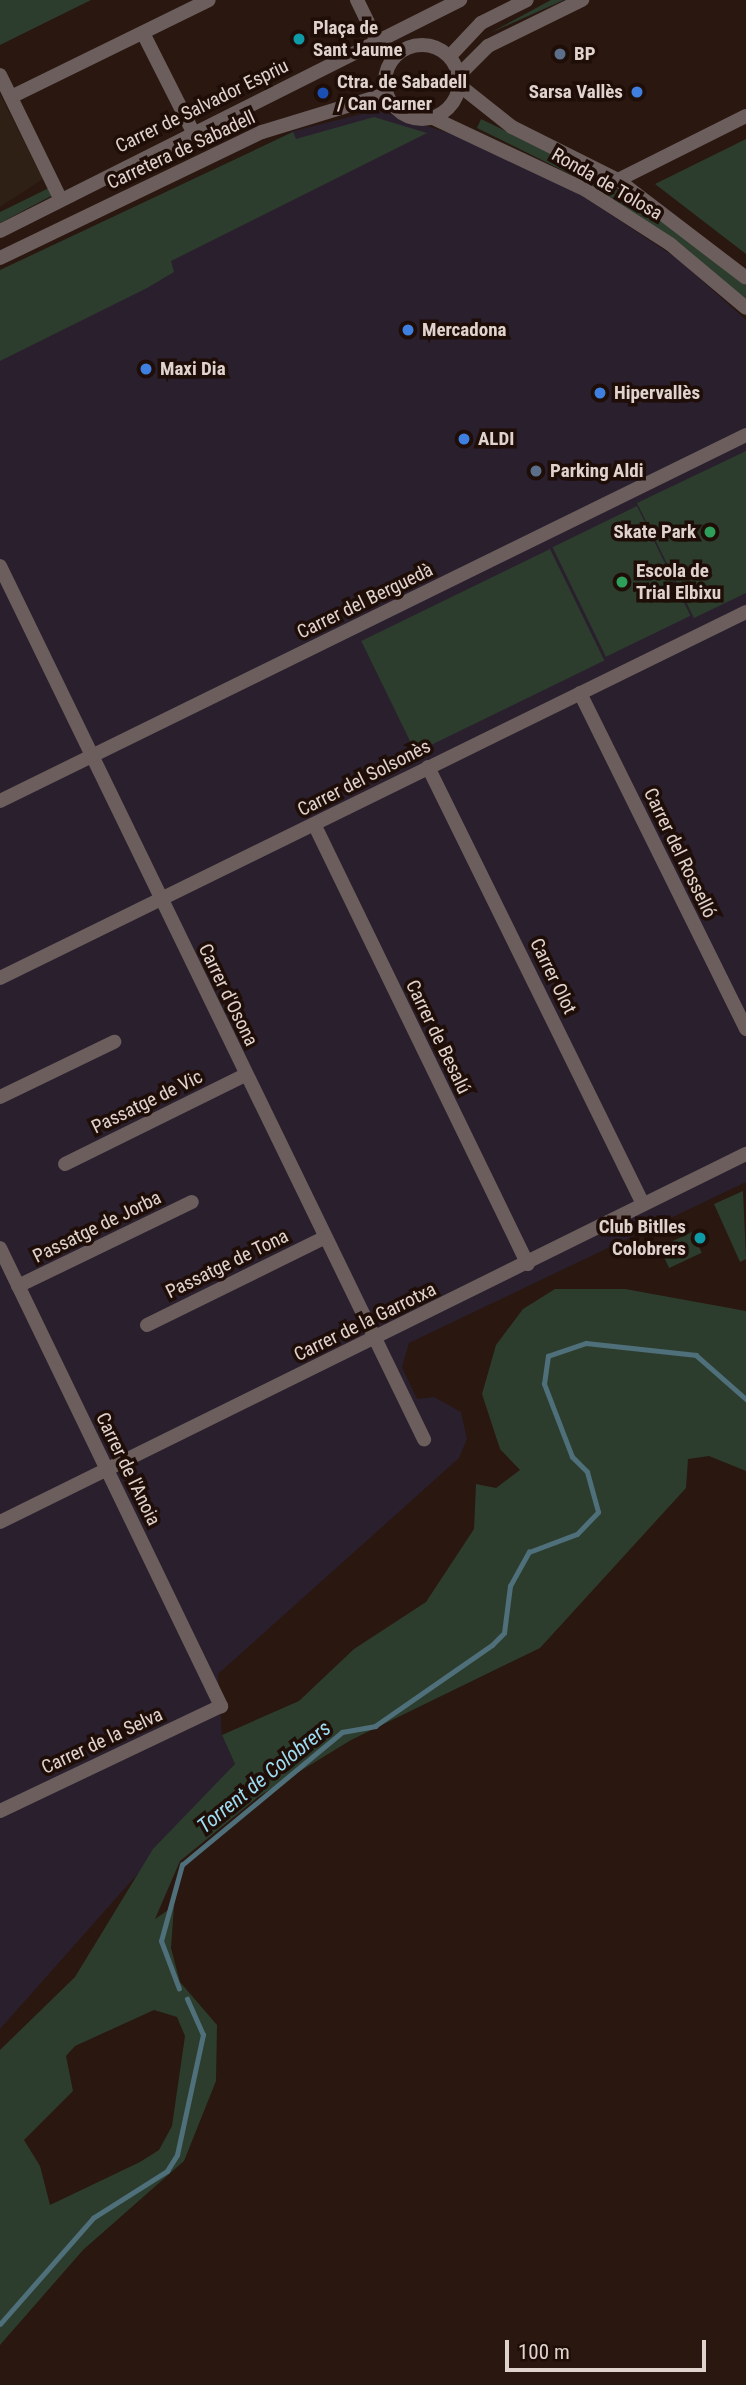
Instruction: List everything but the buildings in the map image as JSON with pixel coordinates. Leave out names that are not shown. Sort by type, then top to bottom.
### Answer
[{"type":"street","points":[[11,97],[209,0]]},
{"type":"street","points":[[357,0],[377,41]]},
{"type":"street","name":"Carrer de Salvador Espriu","points":[[0,231],[60,198],[460,0]]},
{"type":"street","points":[[450,56],[481,23],[527,0]]},
{"type":"street","points":[[459,80],[450,56],[430,45],[406,48],[388,65],[386,94],[408,117],[433,118],[453,104],[459,80],[488,46],[582,0]]},
{"type":"street","points":[[143,33],[193,132]]},
{"type":"street","points":[[0,75],[60,198]]},
{"type":"street","name":"Ronda de Tolosa","points":[[459,80],[512,127],[618,180],[746,278]]},
{"type":"street","name":"Carretera de Sabadell","points":[[0,258],[262,132],[386,94]]},
{"type":"street","points":[[618,180],[746,116]]},
{"type":"street","name":"Ronda de Tolosa","points":[[433,118],[586,190],[670,244],[746,308]]},
{"type":"street","name":"Carrer del Berguedà","points":[[0,801],[746,435]]},
{"type":"street","name":"Carrer d'Osona","points":[[0,566],[159,899],[424,1440]]},
{"type":"street","name":"Carrer del Solsonès","points":[[0,978],[315,826],[428,767],[746,612]]},
{"type":"street","name":"Carrer del Rosselló","points":[[580,693],[746,1029]]},
{"type":"street","name":"Carrer Olot","points":[[428,767],[643,1203]]},
{"type":"street","name":"Carrer de Besalú","points":[[315,826],[528,1264]]},
{"type":"street","points":[[0,1097],[114,1042]]},
{"type":"street","name":"Passatge de Vic","points":[[65,1164],[245,1075]]},
{"type":"street","name":"Carrer de la Garrotxa","points":[[0,1522],[528,1264],[643,1203],[746,1154]]},
{"type":"street","name":"Passatge de Jorba","points":[[18,1286],[192,1202]]},
{"type":"street","name":"Passatge de Tona","points":[[147,1325],[324,1238]]},
{"type":"street","name":"Carrer de l'Anoia","points":[[0,1248],[221,1706]]},
{"type":"street","name":"Carrer de la Selva","points":[[0,1811],[221,1706]]},
{"type":"shaded area","points":[[0,94],[43,179],[0,207]]},
{"type":"shaded area","points":[[377,110],[473,141],[572,189],[678,259],[746,320],[746,1182],[409,1343],[402,1367],[417,1399],[434,1397],[461,1412],[467,1439],[459,1458],[218,1674],[222,1735],[235,1764],[0,2029],[0,277],[294,131]]},
{"type":"green space","points":[[0,0],[91,0],[0,45]]},
{"type":"green space","points":[[564,0],[490,33],[549,1]]},
{"type":"green space","points":[[374,117],[427,133],[171,261],[174,272],[147,288],[0,361],[0,270],[293,132],[296,139]]},
{"type":"green space","points":[[481,119],[592,173],[586,182],[477,128]]},
{"type":"green space","points":[[746,139],[746,254],[655,184]]},
{"type":"green space","points":[[599,177],[717,260],[746,286],[746,300],[688,250],[593,185]]},
{"type":"green space","points":[[51,187],[55,194],[0,223],[0,212]]},
{"type":"green space","name":"Skate Park","points":[[746,451],[746,593],[694,618],[637,503]]},
{"type":"green space","name":"Escola de Trial Elbixu","points":[[637,506],[690,616],[606,657],[553,547]]},
{"type":"green space","points":[[550,549],[604,660],[416,753],[361,641]]},
{"type":"green space","points":[[743,1191],[746,1259],[740,1262],[714,1204]]},
{"type":"green space","points":[[692,1232],[702,1253],[669,1268],[659,1247]]},
{"type":"green space","points":[[555,1289],[625,1289],[746,1311],[746,1471],[709,1456],[688,1459],[686,1488],[540,1648],[351,1740],[258,1797],[180,1861],[155,1919],[174,1906],[171,1948],[180,1982],[217,2025],[216,2081],[184,2161],[83,2250],[0,2345],[0,2050],[75,1977],[153,1849],[235,1764],[222,1735],[299,1701],[354,1649],[426,1602],[474,1529],[476,1484],[496,1488],[520,1470],[500,1449],[482,1394],[496,1345],[523,1309]],"holes":[[[154,2010],[177,2017],[185,2036],[172,2126],[159,2150],[140,2162],[50,2205],[40,2166],[24,2140],[73,2091],[66,2056],[75,2046]]]},
{"type":"waterway","name":"Torrent de Colobrers","points":[[179,1989],[161,1941],[182,1865],[342,1732],[375,1726],[492,1645],[504,1633],[510,1586],[529,1552],[577,1534],[598,1512],[587,1472],[572,1457],[544,1384],[548,1356],[586,1343],[696,1355],[746,1399]]},
{"type":"waterway","name":"Torrent de Colobrers","points":[[0,2324],[93,2218],[167,2171],[177,2155],[203,2035],[187,1999]]},
{"type":"place","name":"Plaça de Sant Jaume","points":[[299,39]]},
{"type":"place","name":"BP","points":[[560,54]]},
{"type":"place","name":"Sarsa Vallès","points":[[637,92]]},
{"type":"place","name":"Ctra. de Sabadell / Can Carner","points":[[323,93]]},
{"type":"place","name":"Mercadona","points":[[408,330]]},
{"type":"place","name":"Maxi Dia","points":[[146,369]]},
{"type":"place","name":"Hipervallès","points":[[600,393]]},
{"type":"place","name":"ALDI","points":[[464,439]]},
{"type":"place","name":"Parking Aldi","points":[[536,471]]},
{"type":"place","name":"Skate Park","points":[[710,532]]},
{"type":"place","name":"Escola de Trial Elbixu","points":[[622,582]]},
{"type":"place","name":"Club Bitlles Colobrers","points":[[700,1238]]}]
